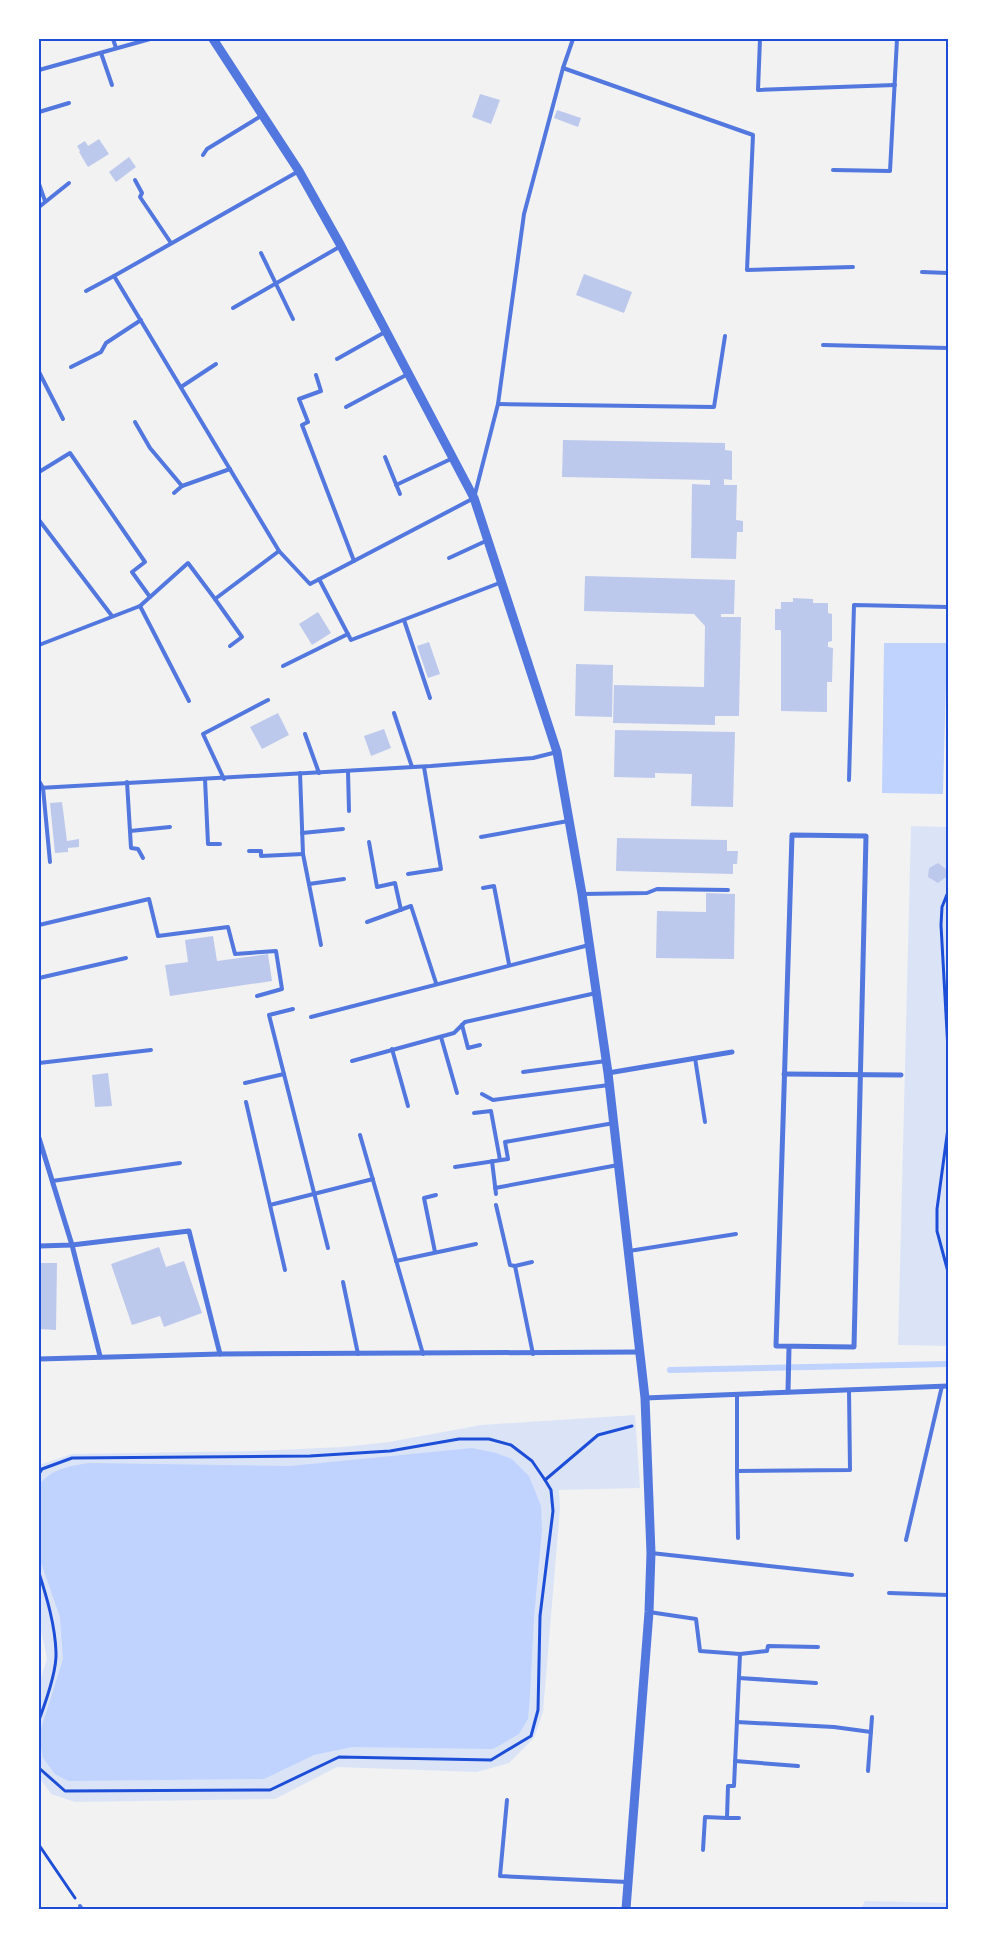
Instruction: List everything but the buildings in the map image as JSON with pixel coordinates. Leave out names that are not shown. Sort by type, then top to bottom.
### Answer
[{"type":"street","points":[[213,39],[299,171],[341,246],[474,498],[557,752],[582,894],[608,1073],[642,1352],[645,1398],[651,1553],[649,1612],[626,1909]]},
{"type":"street","points":[[792,835],[866,836],[862,1075],[854,1347],[776,1346],[784,1074],[792,835]]},
{"type":"street","points":[[608,1073],[732,1052]]},
{"type":"street","points":[[784,1074],[901,1075]]},
{"type":"street","points":[[39,1138],[72,1246],[100,1356]]},
{"type":"street","points":[[39,1246],[72,1246],[189,1231],[220,1354]]},
{"type":"street","points":[[788,1392],[789,1347]]},
{"type":"street","points":[[39,1359],[220,1354],[642,1352]]},
{"type":"street","points":[[645,1398],[945,1386]]},
{"type":"lane","points":[[113,39],[116,48]]},
{"type":"lane","points":[[39,70],[150,39]]},
{"type":"lane","points":[[114,276],[279,551],[310,584],[319,580],[474,498],[498,404],[524,214],[563,68],[573,39]]},
{"type":"lane","points":[[760,39],[758,90],[894,85]]},
{"type":"lane","points":[[833,170],[890,171],[897,39]]},
{"type":"lane","points":[[101,53],[112,85]]},
{"type":"lane","points":[[563,68],[753,135],[747,270],[853,268]]},
{"type":"lane","points":[[39,112],[69,103]]},
{"type":"lane","points":[[203,155],[207,149],[263,114]]},
{"type":"lane","points":[[86,292],[299,171]]},
{"type":"lane","points":[[135,180],[142,193],[140,197],[171,243]]},
{"type":"lane","points":[[39,207],[69,183]]},
{"type":"lane","points":[[39,184],[45,201]]},
{"type":"lane","points":[[233,308],[341,246]]},
{"type":"lane","points":[[260,253],[293,319]]},
{"type":"lane","points":[[922,272],[948,272]]},
{"type":"lane","points":[[71,367],[101,352],[106,343],[141,320]]},
{"type":"lane","points":[[336,359],[386,331]]},
{"type":"lane","points":[[498,404],[714,407],[725,336]]},
{"type":"lane","points":[[823,345],[948,348]]},
{"type":"lane","points":[[181,387],[216,364]]},
{"type":"lane","points":[[39,372],[63,419]]},
{"type":"lane","points":[[346,407],[408,374]]},
{"type":"lane","points":[[316,375],[321,391],[299,399],[308,422],[302,424],[354,561]]},
{"type":"lane","points":[[135,422],[150,448],[182,486]]},
{"type":"lane","points":[[39,472],[70,452],[145,562],[132,572],[150,597]]},
{"type":"lane","points":[[385,457],[400,494]]},
{"type":"lane","points":[[396,485],[453,458]]},
{"type":"lane","points":[[174,493],[182,486],[230,469]]},
{"type":"lane","points":[[39,520],[112,616]]},
{"type":"lane","points":[[450,558],[488,540]]},
{"type":"lane","points":[[215,599],[279,551]]},
{"type":"lane","points":[[39,646],[140,606],[188,563],[242,637],[230,646]]},
{"type":"lane","points":[[319,580],[351,640],[502,582]]},
{"type":"lane","points":[[849,780],[854,605],[948,607]]},
{"type":"lane","points":[[140,606],[189,702]]},
{"type":"lane","points":[[404,620],[430,698]]},
{"type":"lane","points":[[283,666],[348,634]]},
{"type":"lane","points":[[224,778],[203,734],[268,700]]},
{"type":"lane","points":[[394,714],[412,767]]},
{"type":"lane","points":[[305,734],[318,773]]},
{"type":"lane","points":[[41,788],[424,767],[533,758],[557,752]]},
{"type":"lane","points":[[408,874],[442,869],[424,767]]},
{"type":"lane","points":[[348,771],[350,811]]},
{"type":"lane","points":[[300,774],[303,854],[321,945]]},
{"type":"lane","points":[[205,779],[208,844],[220,844]]},
{"type":"lane","points":[[39,782],[50,862]]},
{"type":"lane","points":[[127,782],[131,848],[138,849],[143,858]]},
{"type":"lane","points":[[481,837],[570,821]]},
{"type":"lane","points":[[130,831],[170,827]]},
{"type":"lane","points":[[302,833],[342,829]]},
{"type":"lane","points":[[369,842],[377,887],[395,883],[401,910]]},
{"type":"lane","points":[[249,851],[261,851],[261,856],[303,854]]},
{"type":"lane","points":[[309,884],[344,879]]},
{"type":"lane","points":[[483,888],[494,886],[509,964]]},
{"type":"lane","points":[[582,894],[647,893],[657,888],[728,890]]},
{"type":"lane","points":[[39,925],[149,899],[158,936],[228,926],[235,954],[276,951],[282,989],[257,996]]},
{"type":"lane","points":[[368,922],[411,906],[436,983]]},
{"type":"lane","points":[[311,1017],[509,964],[589,945]]},
{"type":"lane","points":[[39,978],[126,958]]},
{"type":"lane","points":[[352,1061],[454,1033],[465,1022],[597,993]]},
{"type":"lane","points":[[293,1009],[269,1016],[328,1248]]},
{"type":"lane","points":[[462,1025],[468,1048],[480,1045]]},
{"type":"lane","points":[[441,1037],[457,1093]]},
{"type":"lane","points":[[392,1049],[408,1106]]},
{"type":"lane","points":[[39,1063],[151,1050]]},
{"type":"lane","points":[[695,1058],[705,1122]]},
{"type":"lane","points":[[523,1072],[606,1062]]},
{"type":"lane","points":[[245,1083],[284,1074]]},
{"type":"lane","points":[[482,1094],[493,1100],[609,1085]]},
{"type":"lane","points":[[246,1102],[286,1270]]},
{"type":"lane","points":[[474,1113],[491,1111],[500,1160]]},
{"type":"lane","points":[[455,1167],[508,1159],[505,1142],[614,1122]]},
{"type":"lane","points":[[360,1135],[423,1354]]},
{"type":"lane","points":[[492,1161],[496,1194]]},
{"type":"lane","points":[[52,1182],[180,1163]]},
{"type":"lane","points":[[495,1188],[618,1165]]},
{"type":"lane","points":[[270,1205],[373,1179]]},
{"type":"lane","points":[[435,1252],[424,1198],[436,1195]]},
{"type":"lane","points":[[496,1205],[510,1265],[515,1266],[532,1262]]},
{"type":"lane","points":[[629,1252],[736,1234]]},
{"type":"lane","points":[[396,1261],[476,1244]]},
{"type":"lane","points":[[515,1266],[533,1354]]},
{"type":"lane","points":[[343,1282],[358,1354]]},
{"type":"lane","points":[[906,1540],[945,1386]]},
{"type":"lane","points":[[737,1471],[850,1470],[849,1390]]},
{"type":"lane","points":[[737,1394],[738,1538]]},
{"type":"lane","points":[[651,1553],[852,1575]]},
{"type":"lane","points":[[889,1593],[948,1595]]},
{"type":"lane","points":[[649,1612],[696,1619],[700,1651],[740,1654],[767,1651],[768,1646],[818,1646]]},
{"type":"lane","points":[[727,1818],[728,1786],[734,1786],[740,1654]]},
{"type":"lane","points":[[739,1678],[816,1683]]},
{"type":"lane","points":[[868,1771],[872,1717]]},
{"type":"lane","points":[[737,1722],[834,1727],[870,1732]]},
{"type":"lane","points":[[735,1761],[798,1766]]},
{"type":"lane","points":[[506,1800],[500,1876],[629,1882]]},
{"type":"lane","points":[[703,1850],[705,1817],[739,1818]]},
{"type":"path","points":[[948,892],[942,907],[941,926],[948,1050]]},
{"type":"path","points":[[948,1128],[937,1209],[937,1231],[948,1272]]},
{"type":"path","points":[[545,1480],[598,1435],[624,1427]]},
{"type":"path","points":[[39,1474],[42,1469],[72,1458],[310,1456],[390,1452],[459,1438],[489,1439],[511,1445],[532,1461],[551,1490],[553,1511],[540,1616],[538,1710],[531,1736],[491,1760],[339,1757],[270,1790],[65,1791],[39,1768]]},
{"type":"path","points":[[39,1573],[49,1604],[56,1654],[46,1701],[39,1720]]},
{"type":"path","points":[[39,1845],[81,1907]]},
{"type":"shaded area","points":[[911,826],[948,827],[948,1346],[898,1345]]},
{"type":"shaded area","points":[[635,1415],[640,1488],[559,1490],[560,1508],[543,1712],[534,1738],[509,1763],[477,1772],[337,1767],[275,1799],[75,1802],[51,1794],[39,1777],[39,1684],[47,1659],[39,1620],[39,1465],[72,1454],[255,1451],[342,1447],[389,1442],[481,1425]]},
{"type":"shaded area","points":[[865,1901],[948,1903],[948,1909],[861,1909]]},
{"type":"water","points":[[884,643],[947,643],[943,794],[882,793]]},
{"type":"water","points":[[472,1448],[496,1453],[512,1459],[529,1476],[541,1506],[542,1530],[528,1719],[519,1734],[493,1749],[352,1747],[314,1755],[264,1779],[68,1781],[55,1774],[43,1758],[39,1735],[63,1659],[60,1617],[39,1557],[39,1485],[44,1479],[56,1471],[90,1463],[290,1466]]},
{"type":"waterway","points":[[670,1370],[948,1364]]}]
